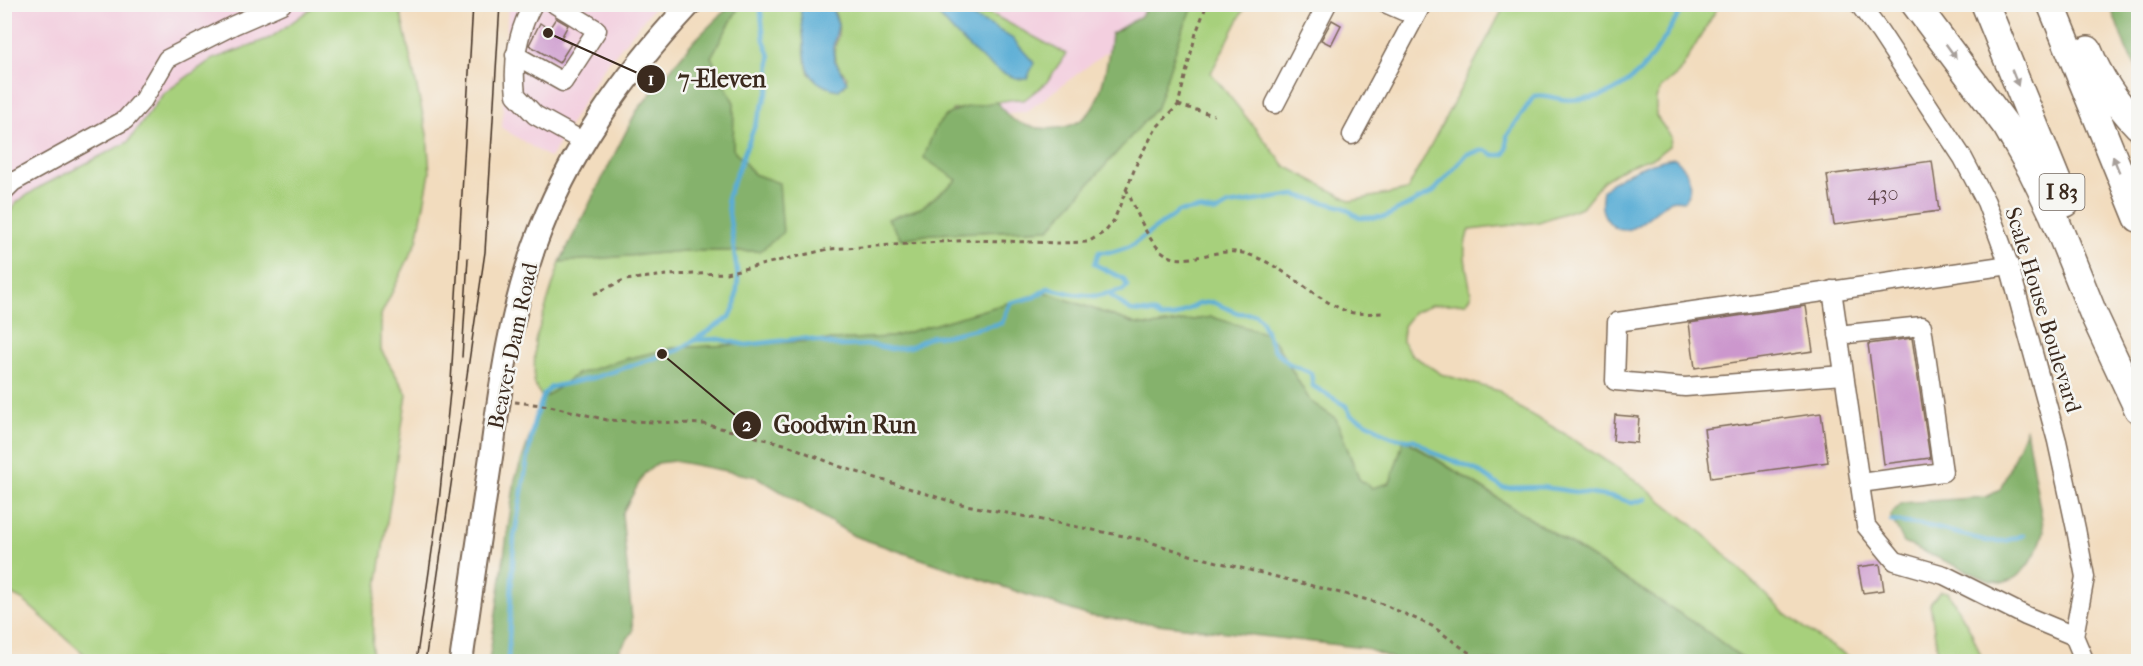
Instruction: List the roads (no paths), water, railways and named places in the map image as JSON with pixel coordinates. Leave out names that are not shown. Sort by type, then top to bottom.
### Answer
[{"type":"highway","points":[[1916,4],[2007,127],[2031,169],[2053,214],[2093,313],[2139,409]]},
{"type":"highway","name":"I 83","points":[[1985,4],[2139,380]]},
{"type":"highway","name":"I 83","points":[[2051,4],[2139,218]]},
{"type":"highway","points":[[2067,4],[2098,75],[2118,104],[2139,126]]},
{"type":"main road","name":"Beaver Dam Road","points":[[461,662],[499,399],[518,298],[545,219],[584,142],[630,72],[690,4]]},
{"type":"lane","points":[[4,191],[13,182],[124,120],[143,100],[167,59],[282,4]]},
{"type":"lane","points":[[533,4],[522,24],[515,55],[516,95],[524,105],[584,142]]},
{"type":"lane","points":[[515,55],[563,82],[597,30],[555,4]]},
{"type":"lane","points":[[1275,104],[1327,4]]},
{"type":"lane","points":[[1387,4],[1403,11],[1413,4]]},
{"type":"lane","points":[[1352,135],[1422,4]]},
{"type":"lane","name":"Scale House Boulevard","points":[[1858,4],[1880,32],[1963,158],[1986,202],[2009,265],[2057,441],[2082,558],[2085,577],[2074,636]]},
{"type":"lane","points":[[1843,375],[1685,387],[1615,381],[1617,322],[2009,265]]},
{"type":"lane","points":[[1832,290],[1866,526],[1895,561],[1944,574],[2026,616],[2074,636],[2085,662]]},
{"type":"lane","points":[[1838,335],[1922,326],[1926,348],[1943,472],[1860,483]]},
{"type":"water","points":[[801,5],[831,5],[838,25],[833,48],[834,59],[847,82],[839,90],[819,83],[809,70],[806,63]]},
{"type":"water","points":[[930,5],[946,5],[992,26],[1013,39],[1034,63],[1027,79],[1001,72],[987,63],[949,27]]},
{"type":"water","points":[[1675,158],[1686,172],[1690,184],[1688,196],[1684,201],[1670,201],[1631,228],[1623,230],[1616,228],[1608,221],[1604,214],[1602,198],[1603,190],[1609,184],[1636,169]]},
{"type":"waterway","points":[[508,662],[514,538],[534,422],[544,394],[551,387],[593,378],[679,350],[730,317],[735,306],[738,279],[727,198],[769,89],[770,56],[764,40],[760,4]]},
{"type":"waterway","points":[[695,340],[719,339],[746,345],[804,338],[839,346],[873,345],[891,349],[910,347],[932,336],[944,336],[1002,323],[1010,303],[1034,297],[1048,288],[1073,294],[1096,296],[1124,290],[1127,286],[1124,279],[1094,264],[1099,252],[1112,252],[1131,246],[1178,212],[1198,209],[1216,212],[1228,205],[1295,195],[1343,207],[1360,218],[1385,217],[1433,192],[1467,154],[1485,150],[1494,155],[1504,155],[1507,149],[1507,136],[1534,96],[1569,100],[1593,98],[1610,93],[1624,84],[1648,62],[1685,4]]},
{"type":"waterway","points":[[1110,295],[1131,311],[1155,313],[1161,318],[1174,317],[1198,304],[1212,302],[1238,313],[1255,314],[1261,320],[1274,349],[1288,363],[1311,373],[1313,386],[1346,406],[1351,415],[1396,438],[1415,440],[1436,454],[1476,470],[1503,488],[1542,487],[1618,498],[1632,503],[1646,499]]},
{"type":"waterway","points":[[1891,521],[1928,526],[1987,541],[2005,541],[2024,535]]},
{"type":"tram line","points":[[416,662],[439,502],[451,382],[473,4]]},
{"type":"tram line","points":[[425,662],[485,252],[500,4]]},
{"type":"tram line","points":[[462,357],[468,258]]},
{"type":"place","name":"7-Eleven","points":[[548,33]]},
{"type":"place","name":"Goodwin Run","points":[[662,354]]}]
